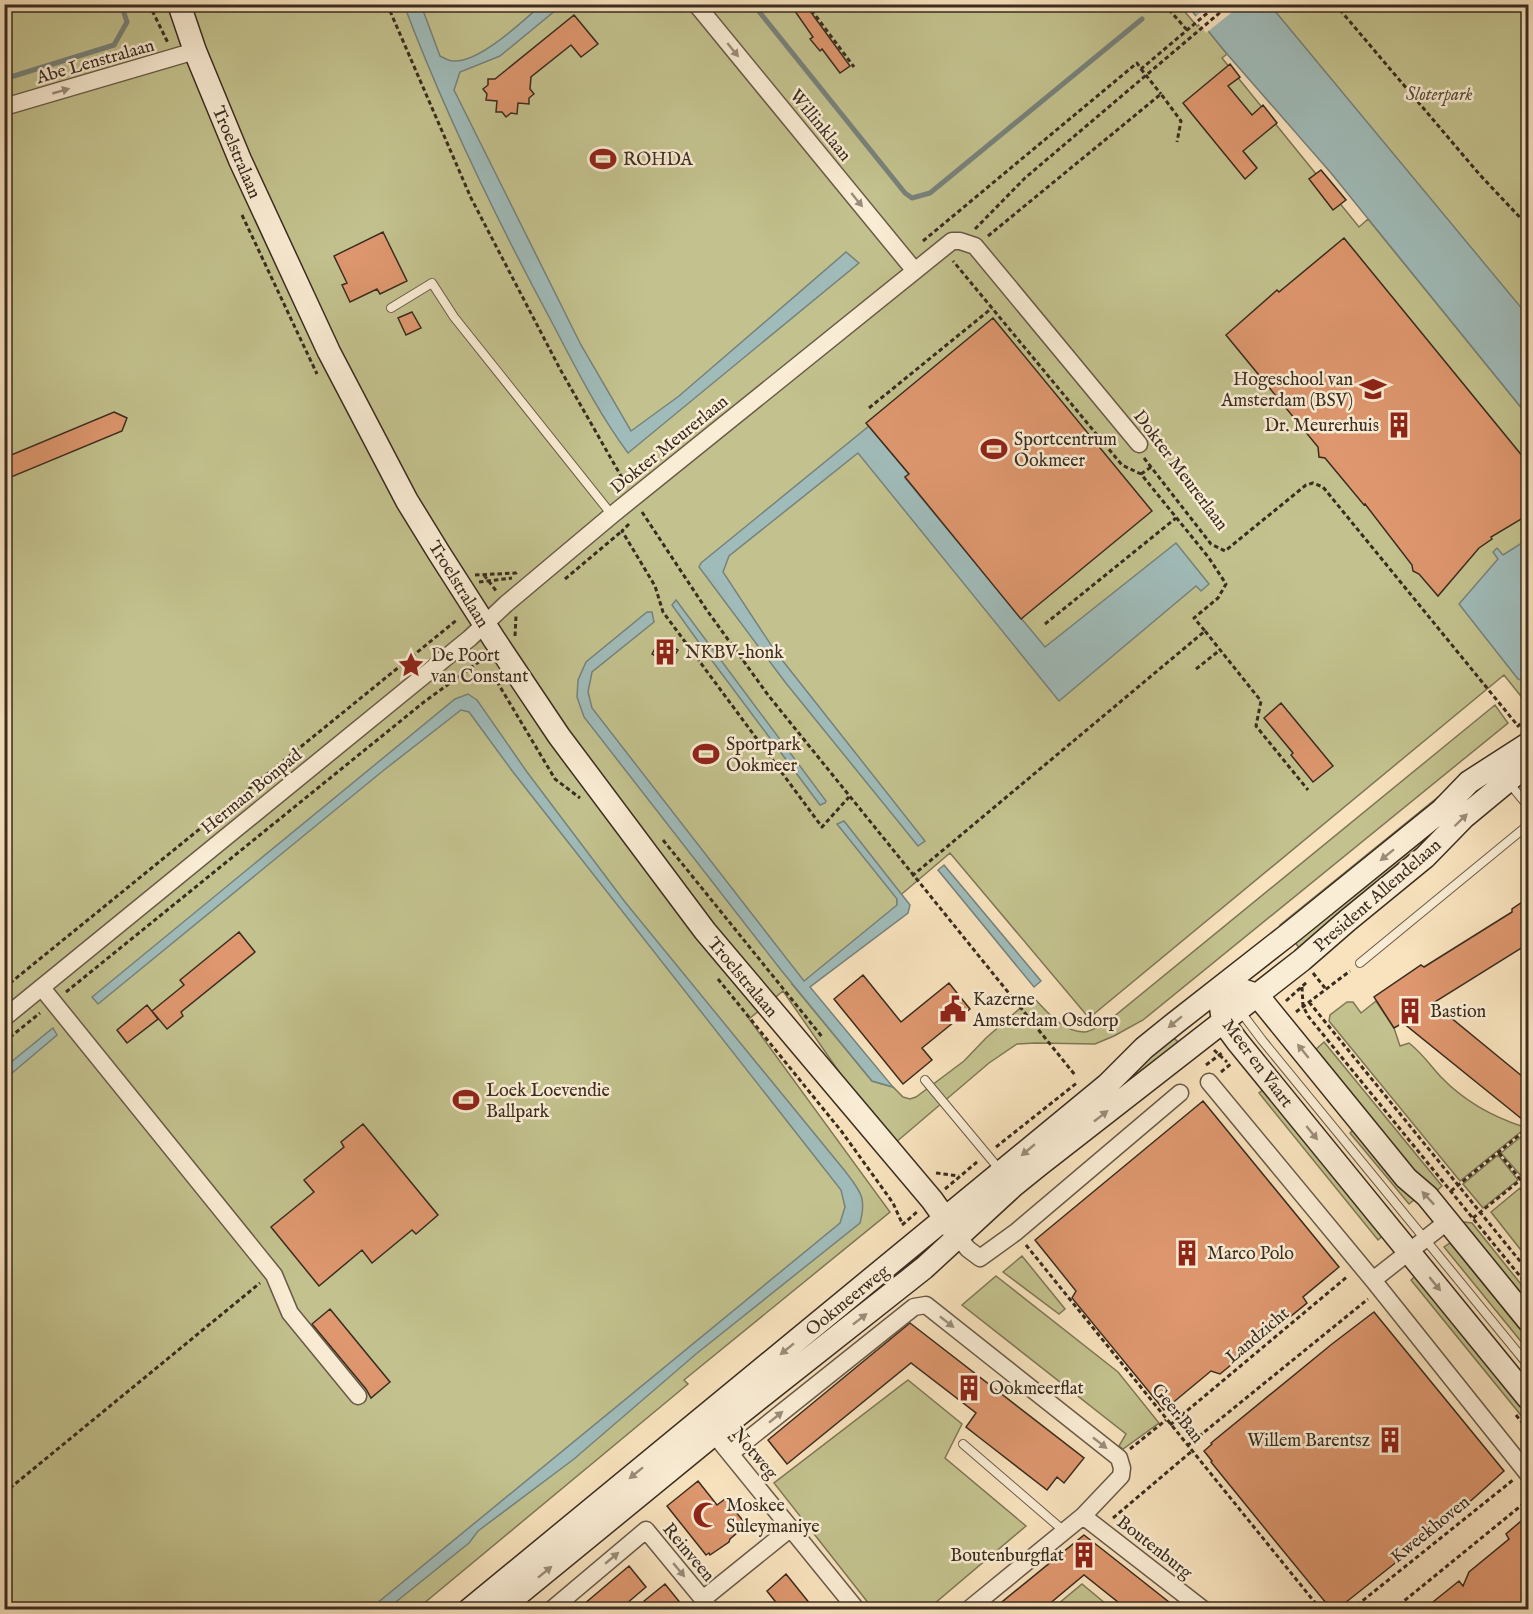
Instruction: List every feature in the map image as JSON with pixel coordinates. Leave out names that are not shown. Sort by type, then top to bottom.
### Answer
[{"type":"main road","name":"Troelstralaan","points":[[179,4],[195,51],[240,160],[329,352],[407,501],[491,618],[559,736],[705,931],[945,1218],[959,1238]]},
{"type":"main road","name":"President Allendelaan","points":[[1231,1016],[1291,970],[1425,857],[1502,773],[1523,735]]},
{"type":"main road","name":"President Allendelaan","points":[[1221,986],[1442,810],[1469,782],[1528,764]]},
{"type":"main road","name":"Ookmeerweg","points":[[499,1610],[959,1238],[1008,1179],[1144,1048],[1221,986]]},
{"type":"main road","name":"Meer en Vaart","points":[[1221,986],[1257,995]]},
{"type":"main road","name":"Meer en Vaart","points":[[1221,986],[1231,1016],[1417,1245],[1528,1398]]},
{"type":"main road","points":[[1257,995],[1406,1178],[1427,1196],[1528,1320]]},
{"type":"main road","name":"Ookmeerweg","points":[[469,1610],[906,1253],[945,1218],[1008,1179],[1231,1016]]},
{"type":"street","name":"Willinklaan","points":[[696,4],[915,271]]},
{"type":"street","name":"Abe Lenstralaan","points":[[4,107],[195,51]]},
{"type":"street","name":"Dokter Meurerlaan","points":[[491,618],[540,575],[607,508],[634,498],[952,241],[972,245],[1138,444]]},
{"type":"street","name":"Herman Bonpad","points":[[4,1018],[491,618]]},
{"type":"street","points":[[42,988],[272,1273],[290,1313],[358,1396]]},
{"type":"street","points":[[1209,1082],[1527,1472]]},
{"type":"street","points":[[959,1238],[980,1258],[1016,1232],[1180,1093]]},
{"type":"street","points":[[1376,1285],[1417,1245],[1448,1221]]},
{"type":"street","points":[[730,1454],[914,1307],[926,1305],[1119,1458],[1122,1468],[1121,1476],[1083,1516],[968,1610]]},
{"type":"street","name":"Notweg","points":[[714,1434],[858,1610]]},
{"type":"street","name":"Boutenburg","points":[[1083,1516],[1204,1610]]},
{"type":"street","name":"Reinveen","points":[[551,1610],[646,1530],[707,1604],[791,1528]]},
{"type":"lane","points":[[391,308],[432,283],[454,317],[607,508]]},
{"type":"lane","points":[[1502,773],[1528,806]]},
{"type":"lane","points":[[1359,964],[1528,825]]},
{"type":"lane","points":[[926,1080],[1008,1179]]},
{"type":"lane","points":[[1417,1245],[1528,1365]]},
{"type":"lane","points":[[963,1443],[1064,1531]]},
{"type":"path","points":[[387,4],[471,198],[560,369],[634,498],[706,609],[768,695],[1075,1075]]},
{"type":"path","points":[[807,4],[854,67]]},
{"type":"path","points":[[1164,4],[1187,30]]},
{"type":"path","points":[[1141,69],[1218,4]]},
{"type":"path","points":[[972,245],[972,232],[1025,178],[1230,4]]},
{"type":"path","points":[[1335,4],[1480,175],[1528,226]]},
{"type":"path","points":[[904,257],[1137,63],[1181,121],[1177,142]]},
{"type":"path","points":[[972,245],[1161,94]]},
{"type":"path","points":[[951,259],[1122,465],[1141,474],[1209,558],[1226,584],[1218,598],[1194,618],[1261,701],[1256,726],[1308,790]]},
{"type":"path","points":[[868,408],[992,308]]},
{"type":"path","name":"Dokter Meurerlaan","points":[[1138,444],[1141,455],[1211,544],[1225,552],[1306,485],[1313,483],[1323,487],[1523,735]]},
{"type":"path","points":[[1141,474],[1151,467]]},
{"type":"path","points":[[607,508],[634,498]]},
{"type":"path","points":[[634,498],[622,531],[655,586],[663,612],[822,827],[849,797]]},
{"type":"path","points":[[1045,624],[1176,518]]},
{"type":"path","points":[[525,566],[516,573],[467,576],[466,585],[540,575]]},
{"type":"path","name":"Troelstralaan","points":[[466,585],[491,618],[515,638]]},
{"type":"path","points":[[4,988],[458,619]]},
{"type":"path","points":[[912,876],[1205,631]]},
{"type":"path","points":[[1196,669],[1220,650]]},
{"type":"path","points":[[4,1042],[424,702],[483,659]]},
{"type":"path","name":"Troelstralaan","points":[[658,834],[824,1039]]},
{"type":"path","points":[[1303,1006],[1359,964]]},
{"type":"path","points":[[1291,970],[1303,988],[1303,1006],[1308,1016],[1528,1286]]},
{"type":"path","points":[[1309,1002],[1528,1271]]},
{"type":"path","points":[[1451,1191],[1528,1128]]},
{"type":"path","points":[[1499,1153],[1528,1189]]},
{"type":"path","points":[[927,1169],[938,1174],[961,1176]]},
{"type":"path","points":[[1473,1218],[1528,1174]]},
{"type":"path","name":"Geer Ban","points":[[1016,1232],[1321,1610]]},
{"type":"path","name":"Landzicht","points":[[1170,1425],[1361,1266]]},
{"type":"path","points":[[4,1493],[272,1273]]},
{"type":"path","points":[[1187,1446],[1376,1285]]},
{"type":"path","points":[[1119,1458],[1166,1420]]},
{"type":"path","points":[[1100,1529],[1192,1451]]},
{"type":"path","name":"Kweekhoven","points":[[1351,1610],[1527,1472]]},
{"type":"path","points":[[1393,1610],[1528,1500]]},
{"type":"green space","name":"Sportpark Ookmeer","points":[[4,5],[1179,5],[1197,26],[1202,23],[1227,54],[1222,58],[1359,227],[1368,219],[1528,416],[1528,655],[1524,681],[1528,677],[1528,705],[1504,675],[1089,1018],[950,853],[897,898],[897,906],[805,982],[792,984],[872,1081],[893,1087],[903,1097],[910,1099],[916,1097],[964,1061],[986,1038],[1033,997],[1062,1025],[1076,1031],[1086,1032],[1106,1023],[1495,705],[1508,723],[1143,1020],[1095,1044],[1017,1044],[989,1063],[895,1143],[858,1099],[783,991],[749,1019],[890,1212],[684,1380],[688,1384],[417,1609],[5,1609]]},
{"type":"green space","name":"Sloterpark","points":[[1250,5],[1528,5],[1528,349]]},
{"type":"green space","points":[[1464,776],[1467,779],[1283,928],[1280,925]]},
{"type":"green space","points":[[1475,784],[1491,786],[1303,953],[1294,941]]},
{"type":"green space","points":[[1376,1001],[1394,1028],[1400,1046],[1409,1043],[1459,1094],[1512,1123],[1524,1127],[1528,1119],[1528,1126],[1460,1181],[1329,1021],[1330,1015],[1347,1002],[1353,1002],[1361,1013]]},
{"type":"green space","points":[[1170,1034],[1180,1044],[1035,1161]]},
{"type":"green space","points":[[1324,1042],[1442,1186],[1432,1195],[1314,1051]]},
{"type":"green space","points":[[1267,1087],[1387,1232],[1378,1240],[1259,1093]]},
{"type":"green space","points":[[1356,1127],[1419,1196],[1409,1204],[1350,1133]]},
{"type":"green space","points":[[1528,1131],[1528,1172],[1522,1177],[1501,1153]]},
{"type":"green space","points":[[1498,1155],[1518,1180],[1483,1208],[1463,1184]]},
{"type":"green space","points":[[1520,1188],[1528,1199],[1528,1259],[1491,1212]]},
{"type":"green space","points":[[1464,1222],[1472,1223],[1528,1293],[1528,1313],[1459,1225]]},
{"type":"green space","points":[[1450,1243],[1528,1339],[1528,1350],[1444,1247]]},
{"type":"green space","points":[[1022,1256],[1065,1309],[1059,1314],[1003,1272]]},
{"type":"green space","points":[[1420,1272],[1528,1405],[1528,1424],[1411,1280]]},
{"type":"green space","points":[[996,1276],[1118,1372],[1159,1423],[1123,1449],[1119,1446],[1126,1434],[962,1305]]},
{"type":"green space","points":[[908,1380],[962,1424],[945,1458],[1026,1526],[928,1609],[873,1609],[774,1483]]},
{"type":"green space","points":[[1082,1584],[1112,1609],[1052,1609]]},
{"type":"water","points":[[404,5],[421,5],[440,56],[453,61],[464,60],[488,48],[541,5],[562,5],[500,56],[460,72],[454,90],[581,345],[631,431],[679,396],[846,252],[859,263],[628,453],[585,386],[508,239],[453,123]]},
{"type":"water","points":[[1187,5],[1270,5],[1528,316],[1528,416],[1331,173]]},
{"type":"water","points":[[869,426],[909,474],[905,478],[1045,647],[1176,543],[1209,584],[1201,591],[1196,586],[1059,701],[858,453],[729,556],[723,572],[775,651],[925,841],[918,846],[785,682],[699,567],[701,563]]},
{"type":"water","points":[[1528,539],[1528,677],[1524,681],[1518,679],[1459,604],[1498,559],[1493,552],[1497,548],[1503,555]]},
{"type":"water","points":[[676,600],[826,801],[825,803],[820,805],[710,658],[672,605]]},
{"type":"water","points":[[647,612],[652,612],[654,622],[592,672],[588,692],[592,708],[804,981],[897,905],[897,899],[837,824],[844,821],[910,905],[908,913],[810,987],[893,1087],[872,1081],[781,970],[584,717],[577,697],[578,680],[586,662]]},
{"type":"water","points":[[468,694],[477,700],[527,772],[625,902],[850,1178],[861,1195],[863,1207],[860,1223],[696,1354],[574,1459],[478,1531],[469,1543],[387,1609],[370,1609],[840,1223],[845,1207],[841,1190],[513,772],[469,712],[461,710],[384,770],[98,1004],[92,997],[455,699]]},
{"type":"water","points":[[944,865],[1041,981],[1034,987],[938,870]]},
{"type":"water","points":[[53,1028],[57,1035],[5,1079],[5,1067]]},
{"type":"pier","points":[[1210,4],[1241,5],[1206,33],[1194,18]]},
{"type":"building","points":[[790,4],[805,4],[850,66],[840,73],[822,49],[820,51],[810,39],[813,37]]},
{"type":"building","points":[[574,15],[598,44],[581,57],[571,45],[531,77],[530,89],[534,94],[529,98],[529,104],[518,103],[517,114],[511,113],[506,117],[502,112],[496,112],[497,101],[486,100],[487,94],[483,89],[488,85],[488,79],[495,79]]},
{"type":"building","points":[[1230,64],[1240,77],[1228,86],[1252,115],[1263,105],[1277,123],[1243,151],[1257,168],[1245,179],[1183,103]]},
{"type":"building","points":[[1321,170],[1346,200],[1333,210],[1309,179]]},
{"type":"building","points":[[383,232],[407,281],[380,294],[377,289],[350,302],[342,285],[347,283],[334,256]]},
{"type":"building","name":"Hogeschool van Amsterdam (BSV)","points":[[1344,238],[1528,463],[1528,515],[1491,537],[1492,539],[1479,548],[1438,596],[1419,574],[1413,571],[1412,565],[1365,504],[1325,458],[1319,457],[1318,447],[1226,335],[1277,290],[1279,292]]},
{"type":"building","points":[[412,312],[421,328],[406,335],[398,318]]},
{"type":"building","name":"Sportcentrum Ookmeer","points":[[993,318],[1152,511],[1021,619],[905,477],[909,474],[866,423]]},
{"type":"building","points":[[114,412],[127,418],[122,431],[4,480],[4,458]]},
{"type":"building","name":"NKBV-honk","points":[[660,640],[678,650],[669,664],[652,654]]},
{"type":"building","points":[[1281,703],[1333,766],[1313,782],[1264,718]]},
{"type":"building","name":"Bastion","points":[[1528,898],[1528,944],[1433,1003],[1528,1081],[1528,1124],[1403,1023],[1394,1028],[1374,997],[1421,965],[1424,967],[1512,912],[1512,909]]},
{"type":"building","points":[[239,932],[255,952],[181,1012],[183,1016],[167,1029],[152,1011],[184,985],[180,980]]},
{"type":"building","points":[[863,975],[901,1022],[949,983],[970,1009],[922,1048],[932,1060],[903,1084],[834,999]]},
{"type":"building","points":[[147,1005],[158,1019],[127,1043],[117,1030]]},
{"type":"building","name":"Marco Polo","points":[[1203,1101],[1339,1267],[1303,1297],[1307,1303],[1220,1374],[1211,1371],[1164,1410],[1072,1298],[1076,1291],[1035,1240]]},
{"type":"building","points":[[363,1124],[438,1215],[416,1234],[412,1230],[372,1263],[362,1250],[319,1286],[271,1227],[314,1192],[304,1180],[344,1147],[341,1142]]},
{"type":"building","points":[[330,1309],[390,1382],[371,1398],[312,1324]]},
{"type":"building","points":[[1374,1312],[1504,1471],[1404,1556],[1334,1610],[1276,1542],[1204,1451],[1332,1344]]},
{"type":"building","name":"Ookmeerflat","points":[[910,1323],[1084,1458],[1064,1483],[1057,1477],[1047,1490],[966,1427],[976,1413],[911,1363],[787,1464],[768,1440]]},
{"type":"building","name":"Moskee Suleymaniye","points":[[698,1481],[717,1505],[725,1499],[745,1523],[744,1527],[729,1542],[710,1555],[709,1553],[706,1555],[667,1506]]},
{"type":"building","points":[[1528,1515],[1528,1610],[1423,1610],[1459,1581],[1463,1586],[1469,1572],[1509,1539],[1506,1534]]},
{"type":"building","name":"Boutenburgflat","points":[[1084,1535],[1179,1610],[1128,1610],[1084,1575],[1042,1610],[992,1610]]},
{"type":"building","points":[[629,1566],[646,1587],[619,1610],[577,1610]]},
{"type":"building","points":[[786,1574],[815,1610],[782,1610],[767,1591]]},
{"type":"building","points":[[665,1584],[686,1610],[651,1610],[644,1601]]},
{"type":"waterway","points":[[4,79],[114,45],[127,22],[121,4]]},
{"type":"waterway","points":[[753,4],[905,193],[912,198],[930,193],[1142,19]]},
{"type":"place","name":"ROHDA","points":[[603,159]]},
{"type":"place","name":"Hogeschool van Amsterdam (BSV)","points":[[1373,389]]},
{"type":"place","name":"Dr. Meurerhuis","points":[[1399,425]]},
{"type":"place","name":"Sportcentrum Ookmeer","points":[[994,449]]},
{"type":"place","name":"NKBV-honk","points":[[665,652]]},
{"type":"place","name":"De Poort van Constant","points":[[411,665]]},
{"type":"place","name":"Sportpark Ookmeer","points":[[706,754]]},
{"type":"place","name":"Kazerne Amsterdam Osdorp","points":[[953,1009]]},
{"type":"place","name":"Bastion","points":[[1410,1011]]},
{"type":"place","name":"Loek Loevendie Ballpark","points":[[466,1100]]},
{"type":"place","name":"Marco Polo","points":[[1187,1253]]},
{"type":"place","name":"Ookmeerflat","points":[[969,1388]]},
{"type":"place","name":"Willem Barentsz","points":[[1390,1440]]},
{"type":"place","name":"Moskee Suleymaniye","points":[[706,1515]]},
{"type":"place","name":"Boutenburgflat","points":[[1084,1555]]}]
